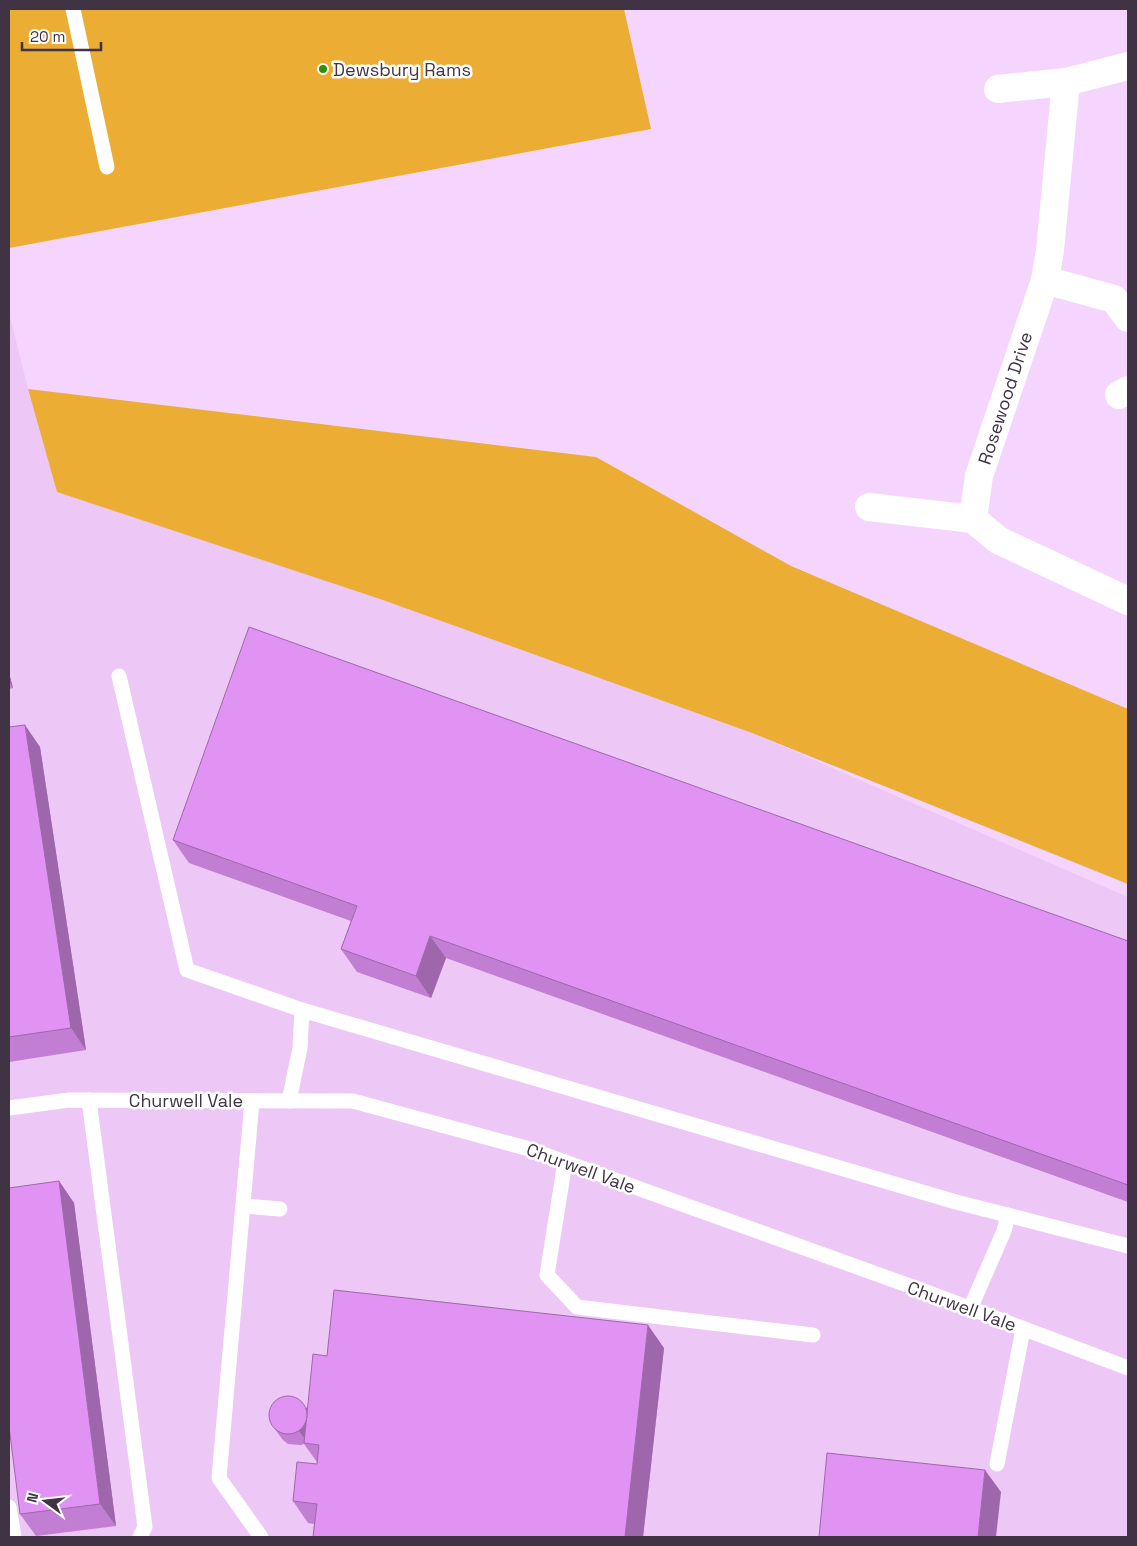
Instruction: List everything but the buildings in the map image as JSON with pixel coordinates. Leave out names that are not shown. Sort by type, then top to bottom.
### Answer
[{"type":"street","points":[[998,89],[1066,82],[1128,66]]},
{"type":"street","name":"Rosewood Drive","points":[[972,518],[979,476],[1045,280],[1050,250],[1066,82]]},
{"type":"street","points":[[1045,280],[1114,299],[1128,318]]},
{"type":"street","points":[[869,507],[972,518],[998,540],[1128,600]]},
{"type":"lane","points":[[73,9],[107,167]]},
{"type":"lane","points":[[119,676],[187,970],[302,1010],[956,1202],[1128,1246]]},
{"type":"lane","points":[[289,1101],[300,1048],[302,1010]]},
{"type":"lane","name":"Churwell Vale","points":[[9,1108],[70,1100],[353,1101],[526,1148],[1128,1368]]},
{"type":"lane","points":[[89,1100],[145,1527],[140,1537]]},
{"type":"lane","points":[[252,1100],[219,1478],[260,1537]]},
{"type":"lane","points":[[565,1162],[547,1275],[577,1308],[813,1335]]},
{"type":"lane","points":[[243,1206],[280,1209]]},
{"type":"lane","points":[[970,1309],[1004,1231],[1008,1215]]},
{"type":"lane","points":[[997,1464],[1024,1329]]},
{"type":"lane","points":[[9,1507],[14,1537]]},
{"type":"shaded area","name":"Dewsbury Rams","points":[[9,9],[624,9],[651,129],[9,248]]},
{"type":"shaded area","points":[[9,313],[57,492],[380,599],[752,733],[1128,897],[1128,1537],[9,1537]]},
{"type":"shaded area","points":[[28,389],[596,457],[791,566],[1128,709],[1128,884],[752,733],[380,599],[57,492]]},
{"type":"place","name":"Dewsbury Rams","points":[[323,69]]}]
